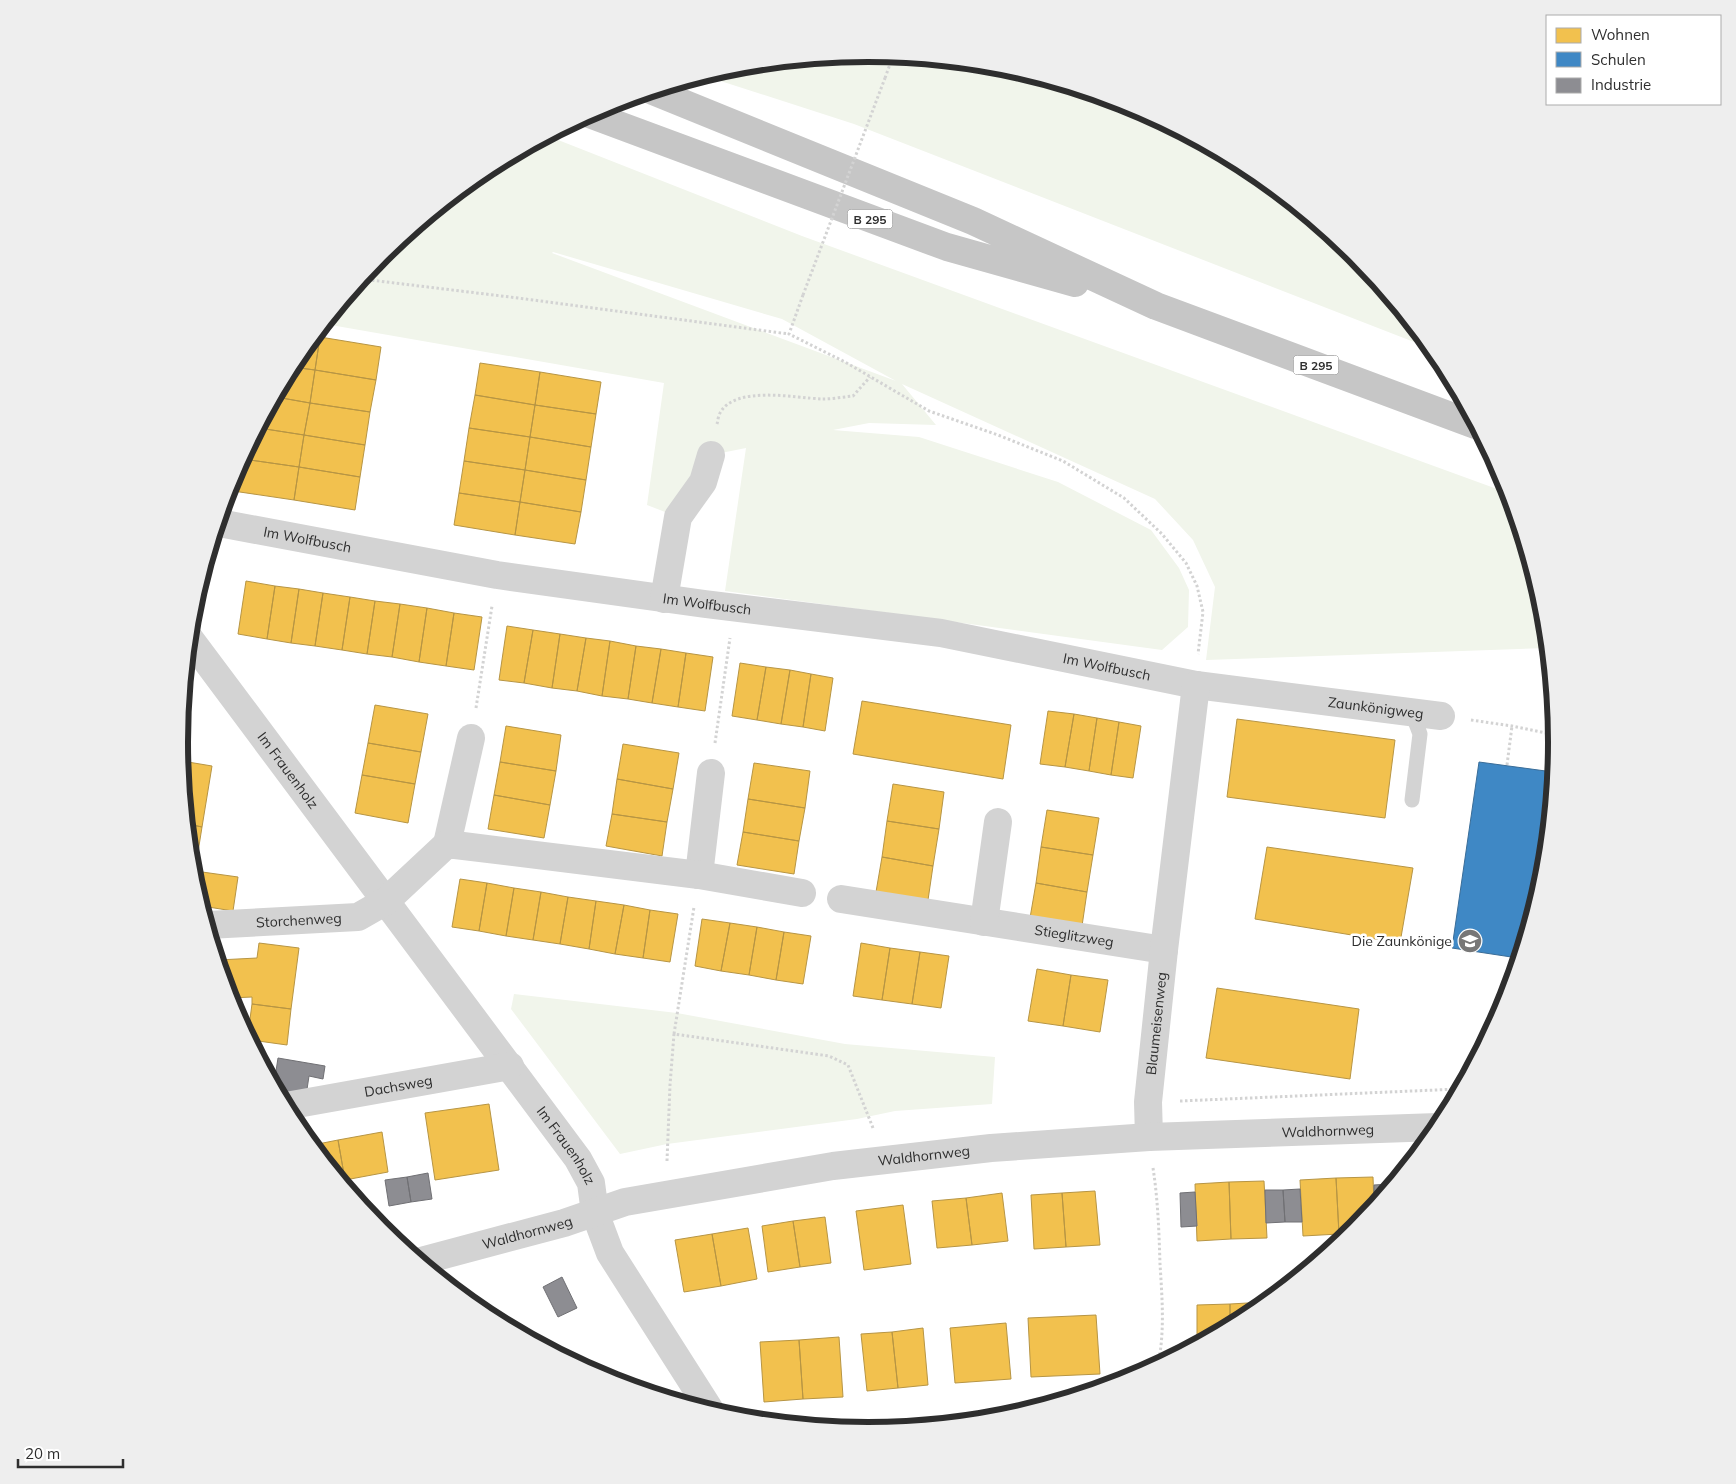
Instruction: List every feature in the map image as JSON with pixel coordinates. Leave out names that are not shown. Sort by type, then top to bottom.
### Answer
[{"type":"main road","name":"B 295","points":[[661,95],[973,222],[1156,306],[1467,422]]},
{"type":"main road","name":"B 295","points":[[600,118],[948,247],[1156,306]]},
{"type":"street","points":[[664,599],[678,517],[703,482],[711,455]]},
{"type":"street","name":"Im Wolfbusch","points":[[225,523],[497,575],[734,608],[941,632],[1196,685]]},
{"type":"street","name":"Im Frauenholz","points":[[195,647],[578,1159],[590,1183],[595,1213],[610,1254],[704,1401]]},
{"type":"street","name":"Zaunkönigweg","points":[[1196,685],[1441,716]]},
{"type":"street","name":"Blaumeisenweg","points":[[1149,1137],[1148,1102],[1196,685]]},
{"type":"street","points":[[386,901],[448,844],[471,738]]},
{"type":"street","points":[[699,875],[711,773]]},
{"type":"street","points":[[984,922],[998,822]]},
{"type":"street","points":[[448,844],[699,875],[802,893]]},
{"type":"street","name":"Stieglitzweg","points":[[841,899],[1164,950]]},
{"type":"street","name":"Storchenweg","points":[[214,925],[358,917],[386,901]]},
{"type":"street","name":"Dachsweg","points":[[294,1105],[510,1066]]},
{"type":"street","name":"Waldhornweg","points":[[428,1260],[564,1223],[625,1202],[833,1166],[991,1148],[1149,1137],[1428,1127]]},
{"type":"lane","points":[[1412,713],[1420,734],[1412,800]]},
{"type":"path","points":[[789,334],[891,63]]},
{"type":"path","points":[[371,280],[789,334],[846,362],[929,411],[998,435],[1063,461],[1124,498],[1162,534],[1186,563],[1196,586],[1203,612],[1199,636],[1196,685]]},
{"type":"path","points":[[711,455],[720,414],[728,403],[742,396],[778,395],[825,399],[853,396],[870,377]]},
{"type":"path","points":[[471,738],[497,575]]},
{"type":"path","points":[[711,773],[734,608]]},
{"type":"path","name":"Zaunkönigweg","points":[[1441,716],[1548,733]]},
{"type":"path","points":[[1507,766],[1512,726]]},
{"type":"path","points":[[667,1162],[674,1034],[699,875]]},
{"type":"path","points":[[674,1034],[829,1056],[848,1064],[872,1128]]},
{"type":"path","points":[[1149,1137],[1157,1194],[1162,1293],[1160,1355]]},
{"type":"shaded area","points":[[868,62],[912,64],[957,68],[1001,76],[1044,86],[1128,114],[1208,154],[1246,177],[1282,203],[1316,231],[1348,262],[1379,294],[1418,344],[854,124],[718,80],[779,68],[824,64]]},
{"type":"shaded area","points":[[556,139],[802,236],[1499,490],[1524,566],[1541,648],[1206,660],[1215,587],[1193,540],[1155,499],[902,384],[936,425],[869,423],[833,430],[919,437],[1058,482],[1151,530],[1179,568],[1189,590],[1188,627],[1162,650],[725,591],[746,448],[711,455],[678,517],[647,505],[664,383],[331,325],[357,294],[420,231],[490,177]],"holes":[[[552,253],[782,319],[896,381]]]},
{"type":"shaded area","points":[[514,994],[677,1013],[845,1044],[995,1057],[992,1104],[895,1111],[857,1119],[667,1144],[620,1154],[511,1009]]},
{"type":"building: Wohnen","points":[[322,337],[381,347],[376,380],[315,370],[319,341]]},
{"type":"building: Wohnen","points":[[319,341],[315,370],[301,368]]},
{"type":"building: Wohnen","points":[[480,363],[540,372],[535,405],[475,395]]},
{"type":"building: Wohnen","points":[[301,368],[315,370],[310,403],[282,398]]},
{"type":"building: Wohnen","points":[[315,370],[376,380],[370,412],[310,403]]},
{"type":"building: Wohnen","points":[[540,372],[601,382],[596,414],[535,405]]},
{"type":"building: Wohnen","points":[[475,395],[535,405],[530,437],[469,428]]},
{"type":"building: Wohnen","points":[[282,398],[310,403],[304,435],[265,429]]},
{"type":"building: Wohnen","points":[[310,403],[370,412],[365,445],[304,435]]},
{"type":"building: Wohnen","points":[[535,405],[596,414],[591,447],[530,437]]},
{"type":"building: Wohnen","points":[[469,428],[530,437],[525,470],[464,461]]},
{"type":"building: Wohnen","points":[[265,429],[304,435],[299,467],[250,460]]},
{"type":"building: Wohnen","points":[[304,435],[365,445],[360,477],[299,467]]},
{"type":"building: Wohnen","points":[[530,437],[591,447],[586,480],[525,470]]},
{"type":"building: Wohnen","points":[[250,460],[299,467],[294,500],[237,492]]},
{"type":"building: Wohnen","points":[[464,461],[525,470],[520,502],[459,493]]},
{"type":"building: Wohnen","points":[[299,467],[360,477],[355,510],[294,500]]},
{"type":"building: Wohnen","points":[[525,470],[586,480],[581,512],[520,502]]},
{"type":"building: Wohnen","points":[[459,493],[520,502],[515,535],[454,525]]},
{"type":"building: Wohnen","points":[[520,502],[581,512],[575,544],[515,535]]},
{"type":"building: Wohnen","points":[[246,581],[275,586],[267,639],[238,634]]},
{"type":"building: Wohnen","points":[[275,586],[299,589],[291,643],[267,639]]},
{"type":"building: Wohnen","points":[[299,589],[323,593],[315,646],[291,643]]},
{"type":"building: Wohnen","points":[[323,593],[350,597],[342,650],[315,646]]},
{"type":"building: Wohnen","points":[[350,597],[375,601],[367,654],[342,650]]},
{"type":"building: Wohnen","points":[[375,601],[400,604],[392,657],[367,654]]},
{"type":"building: Wohnen","points":[[400,604],[427,608],[419,662],[392,657]]},
{"type":"building: Wohnen","points":[[427,608],[454,613],[446,666],[419,662]]},
{"type":"building: Wohnen","points":[[454,613],[482,617],[474,670],[446,666]]},
{"type":"building: Wohnen","points":[[507,626],[533,630],[524,683],[499,680]]},
{"type":"building: Wohnen","points":[[533,630],[560,634],[552,688],[524,683]]},
{"type":"building: Wohnen","points":[[560,634],[586,638],[577,691],[552,688]]},
{"type":"building: Wohnen","points":[[586,638],[610,641],[602,696],[577,691]]},
{"type":"building: Wohnen","points":[[610,641],[636,646],[628,699],[602,696]]},
{"type":"building: Wohnen","points":[[636,646],[661,649],[652,703],[628,699]]},
{"type":"building: Wohnen","points":[[661,649],[686,653],[678,707],[652,703]]},
{"type":"building: Wohnen","points":[[686,653],[713,657],[705,711],[678,707]]},
{"type":"building: Wohnen","points":[[740,663],[766,667],[757,720],[732,716]]},
{"type":"building: Wohnen","points":[[766,667],[790,670],[781,724],[757,720]]},
{"type":"building: Wohnen","points":[[790,670],[811,674],[803,727],[781,724]]},
{"type":"building: Wohnen","points":[[811,674],[833,678],[825,731],[803,727]]},
{"type":"building: Wohnen","points":[[862,701],[1011,725],[1003,779],[853,754]]},
{"type":"building: Wohnen","points":[[375,705],[428,714],[421,752],[368,743]]},
{"type":"building: Wohnen","points":[[1048,711],[1074,714],[1065,767],[1040,764]]},
{"type":"building: Wohnen","points":[[1074,714],[1097,718],[1089,771],[1065,767]]},
{"type":"building: Wohnen","points":[[1097,718],[1119,722],[1111,775],[1089,771]]},
{"type":"building: Wohnen","points":[[1237,719],[1395,740],[1385,818],[1227,797]]},
{"type":"building: Wohnen","points":[[1119,722],[1141,726],[1133,778],[1111,775]]},
{"type":"building: Wohnen","points":[[506,726],[561,735],[556,771],[500,762]]},
{"type":"building: Wohnen","points":[[368,743],[421,752],[415,784],[362,775]]},
{"type":"building: Wohnen","points":[[623,744],[679,753],[673,789],[617,779]]},
{"type":"building: Wohnen","points":[[189,762],[212,766],[202,827],[193,825]]},
{"type":"building: Wohnen","points":[[500,762],[556,771],[550,805],[494,795]]},
{"type":"building: Wohnen","points":[[754,763],[810,771],[805,808],[748,799]]},
{"type":"building: Wohnen","points":[[362,775],[415,784],[408,823],[355,813]]},
{"type":"building: Wohnen","points":[[617,779],[673,789],[667,822],[612,814]]},
{"type":"building: Wohnen","points":[[893,784],[944,792],[939,829],[887,821]]},
{"type":"building: Wohnen","points":[[494,795],[550,805],[544,838],[488,829]]},
{"type":"building: Wohnen","points":[[748,799],[805,808],[799,841],[743,832]]},
{"type":"building: Wohnen","points":[[1047,810],[1099,818],[1093,855],[1041,847]]},
{"type":"building: Wohnen","points":[[612,814],[667,822],[662,856],[606,846]]},
{"type":"building: Wohnen","points":[[887,821],[939,829],[933,866],[882,857]]},
{"type":"building: Wohnen","points":[[193,825],[202,827],[198,853]]},
{"type":"building: Wohnen","points":[[743,832],[799,841],[794,874],[737,865]]},
{"type":"building: Wohnen","points":[[1041,847],[1093,855],[1087,892],[1036,883]]},
{"type":"building: Wohnen","points":[[1267,847],[1413,868],[1400,943],[1255,919]]},
{"type":"building: Wohnen","points":[[882,857],[933,866],[928,900],[876,892]]},
{"type":"building: Wohnen","points":[[201,872],[238,877],[233,911],[209,907]]},
{"type":"building: Wohnen","points":[[460,879],[487,883],[479,931],[452,927]]},
{"type":"building: Wohnen","points":[[487,883],[514,888],[506,936],[479,931]]},
{"type":"building: Wohnen","points":[[1036,883],[1087,892],[1082,926],[1030,918]]},
{"type":"building: Wohnen","points":[[514,888],[541,892],[533,940],[506,936]]},
{"type":"building: Wohnen","points":[[541,892],[568,897],[560,944],[533,940]]},
{"type":"building: Wohnen","points":[[568,897],[596,901],[589,949],[560,944]]},
{"type":"building: Wohnen","points":[[596,901],[624,905],[615,954],[589,949]]},
{"type":"building: Wohnen","points":[[624,905],[650,910],[643,958],[615,954]]},
{"type":"building: Wohnen","points":[[650,910],[678,914],[670,962],[643,958]]},
{"type":"building: Wohnen","points":[[702,919],[730,923],[721,971],[695,966]]},
{"type":"building: Wohnen","points":[[730,923],[757,927],[749,975],[721,971]]},
{"type":"building: Wohnen","points":[[757,927],[784,932],[776,980],[749,975]]},
{"type":"building: Wohnen","points":[[784,932],[811,936],[803,984],[776,980]]},
{"type":"building: Wohnen","points":[[259,943],[299,948],[291,1009],[252,1004],[252,997],[238,998],[225,960],[257,958]]},
{"type":"building: Wohnen","points":[[861,943],[890,948],[882,1000],[853,996]]},
{"type":"building: Wohnen","points":[[890,948],[920,952],[912,1004],[882,1000]]},
{"type":"building: Wohnen","points":[[920,952],[949,956],[941,1008],[912,1004]]},
{"type":"building: Wohnen","points":[[1037,969],[1071,975],[1063,1026],[1028,1021]]},
{"type":"building: Wohnen","points":[[1071,975],[1108,980],[1100,1032],[1063,1026]]},
{"type":"building: Wohnen","points":[[1217,988],[1359,1009],[1350,1079],[1206,1058]]},
{"type":"building: Wohnen","points":[[252,1004],[291,1009],[287,1045],[258,1041],[250,1023]]},
{"type":"building: Wohnen","points":[[489,1104],[499,1170],[435,1180],[425,1113]]},
{"type":"building: Wohnen","points":[[382,1132],[388,1172],[348,1179],[344,1174],[338,1140]]},
{"type":"building: Wohnen","points":[[338,1140],[344,1174],[329,1156],[320,1144]]},
{"type":"building: Wohnen","points":[[1373,1177],[1374,1195],[1339,1231],[1336,1178]]},
{"type":"building: Wohnen","points":[[1336,1178],[1339,1231],[1335,1234],[1303,1236],[1300,1180]]},
{"type":"building: Wohnen","points":[[1264,1181],[1267,1238],[1231,1239],[1229,1182]]},
{"type":"building: Wohnen","points":[[1229,1182],[1231,1239],[1197,1241],[1195,1184]]},
{"type":"building: Wohnen","points":[[1095,1191],[1100,1245],[1066,1247],[1062,1193]]},
{"type":"building: Wohnen","points":[[1002,1193],[1008,1241],[972,1245],[966,1198]]},
{"type":"building: Wohnen","points":[[1062,1193],[1066,1247],[1034,1249],[1031,1195]]},
{"type":"building: Wohnen","points":[[966,1198],[972,1245],[937,1248],[932,1201]]},
{"type":"building: Wohnen","points":[[903,1205],[911,1264],[864,1270],[856,1211]]},
{"type":"building: Wohnen","points":[[825,1217],[831,1263],[800,1267],[793,1221]]},
{"type":"building: Wohnen","points":[[793,1221],[800,1267],[768,1272],[762,1226]]},
{"type":"building: Wohnen","points":[[748,1228],[757,1279],[721,1286],[712,1234]]},
{"type":"building: Wohnen","points":[[712,1234],[721,1286],[684,1292],[675,1240]]},
{"type":"building: Wohnen","points":[[1252,1303],[1230,1317],[1230,1304]]},
{"type":"building: Wohnen","points":[[1230,1304],[1230,1317],[1197,1336],[1197,1305]]},
{"type":"building: Wohnen","points":[[1096,1315],[1100,1374],[1031,1377],[1028,1318]]},
{"type":"building: Wohnen","points":[[1006,1323],[1011,1379],[955,1383],[950,1328]]},
{"type":"building: Wohnen","points":[[923,1328],[928,1385],[898,1388],[892,1332]]},
{"type":"building: Wohnen","points":[[892,1332],[898,1388],[867,1391],[861,1334]]},
{"type":"building: Wohnen","points":[[839,1337],[843,1397],[803,1399],[799,1340]]},
{"type":"building: Wohnen","points":[[799,1340],[803,1399],[764,1402],[760,1342]]},
{"type":"building: Schulen","points":[[1479,762],[1547,771],[1542,831],[1534,875],[1524,918],[1512,957],[1452,948]]},
{"type":"building: Industrie","points":[[278,1058],[325,1066],[323,1079],[309,1076],[306,1096],[287,1093],[276,1074]]},
{"type":"building: Industrie","points":[[428,1173],[432,1199],[411,1202],[407,1177]]},
{"type":"building: Industrie","points":[[407,1177],[411,1202],[389,1206],[385,1180]]},
{"type":"building: Industrie","points":[[1384,1184],[1374,1195],[1374,1185]]},
{"type":"building: Industrie","points":[[1300,1189],[1302,1222],[1285,1222],[1283,1190]]},
{"type":"building: Industrie","points":[[1265,1190],[1283,1190],[1285,1222],[1266,1223]]},
{"type":"building: Industrie","points":[[1195,1192],[1197,1226],[1181,1227],[1180,1193]]},
{"type":"building: Industrie","points":[[562,1277],[577,1308],[558,1317],[543,1287]]},
{"type":"place","name":"Die Zaunkönige","points":[[1470,941]]}]
